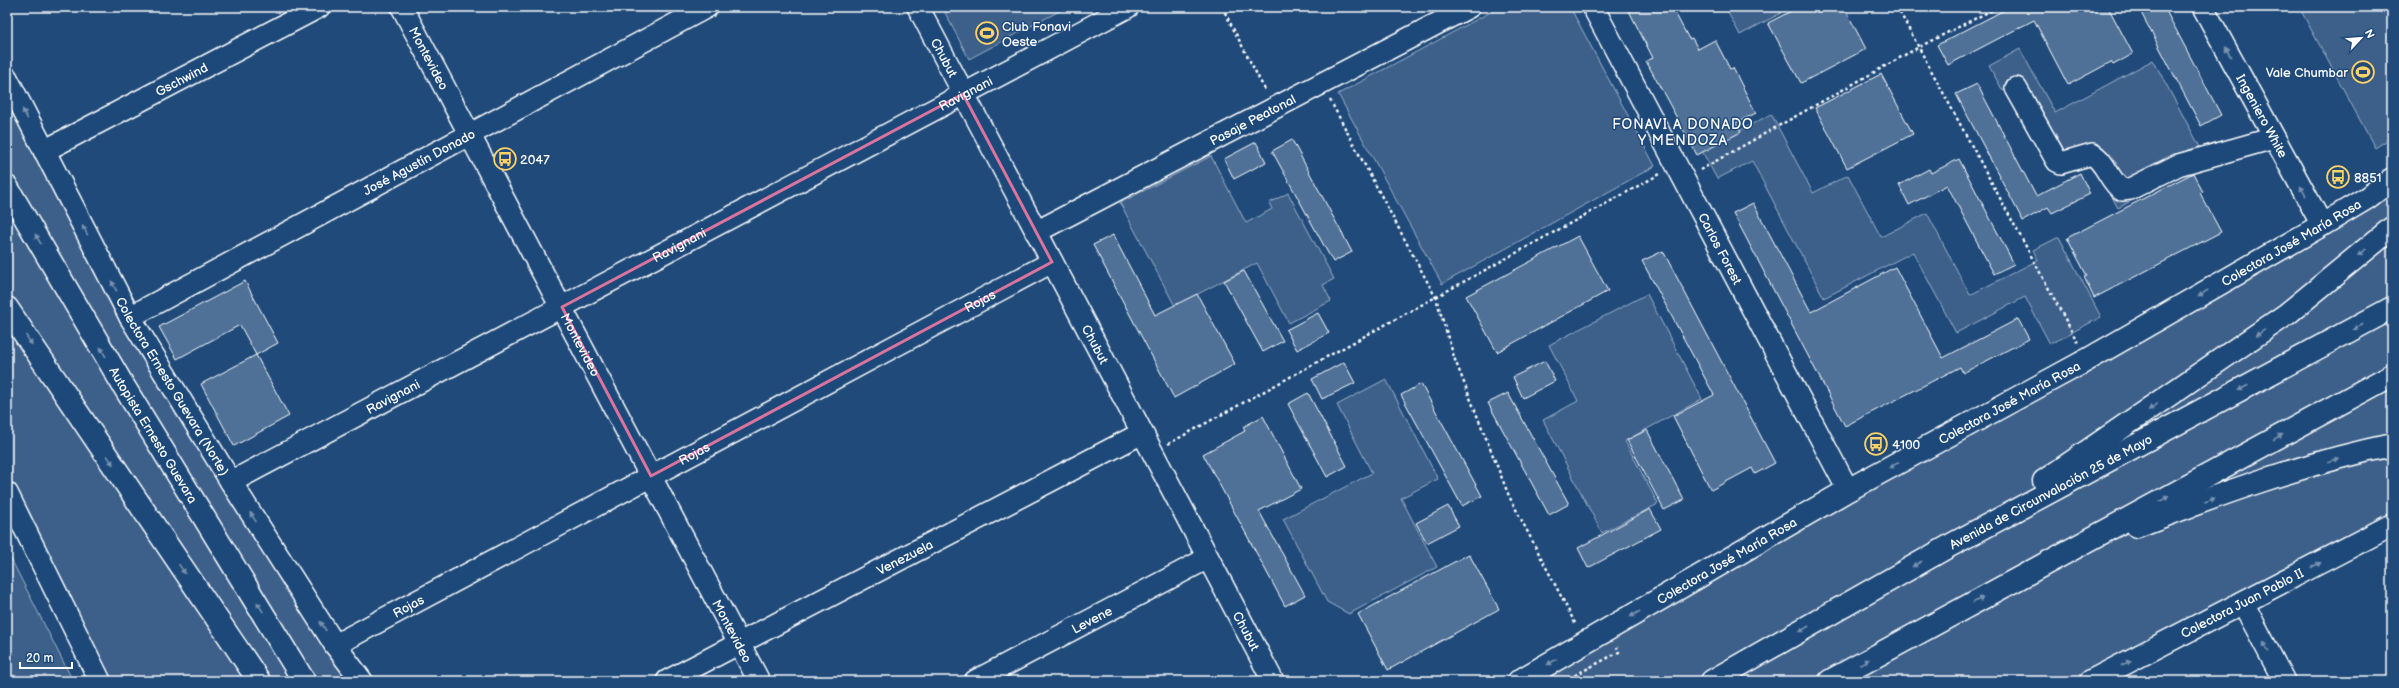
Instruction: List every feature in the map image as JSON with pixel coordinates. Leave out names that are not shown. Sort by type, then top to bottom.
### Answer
[{"type":"main road","name":"Colectora José María Rosa","points":[[1519,681],[1848,490],[2087,360],[2322,225],[2367,198],[2392,179]]},
{"type":"main road","name":"Autopista Ernesto Guevara","points":[[7,187],[123,385],[304,681]]},
{"type":"main road","points":[[1951,545],[2287,314],[2392,228]]},
{"type":"main road","points":[[7,308],[208,608],[259,681]]},
{"type":"main road","name":"Avenida de Circunvalación 25 de Mayo","points":[[1712,681],[1951,545],[2392,308]]},
{"type":"main road","points":[[1830,681],[2392,375]]},
{"type":"main road","points":[[2056,558],[2261,482],[2361,452],[2392,445]]},
{"type":"main road","name":"Colectora Juan Pablo II","points":[[2091,681],[2392,525]]},
{"type":"main road","points":[[208,608],[251,681]]},
{"type":"main road","points":[[280,640],[308,681]]},
{"type":"street","name":"Gschwind","points":[[44,151],[319,7]]},
{"type":"street","name":"Montevideo","points":[[402,7],[759,681]]},
{"type":"street","name":"José Agustín Donado","points":[[130,317],[708,7]]},
{"type":"street","name":"Chubut","points":[[918,7],[1273,681]]},
{"type":"street","name":"Ravignani","points":[[231,482],[1128,7]]},
{"type":"street","name":"Pasaje Peatonal","points":[[1036,232],[1469,7]]},
{"type":"street","name":"Carlos Forest","points":[[1593,7],[1848,490]]},
{"type":"street","name":"Ingeniero White","points":[[2203,7],[2322,225]]},
{"type":"street","name":"Colectora Ernesto Guevara (Norte)","points":[[7,78],[130,317],[231,482],[335,645],[362,681]]},
{"type":"street","points":[[2016,88],[2057,160],[2061,163],[2092,154],[2098,158],[2117,187],[2122,190],[2130,188],[2178,165],[2274,138]]},
{"type":"street","name":"Rojas","points":[[335,645],[1052,262]]},
{"type":"street","name":"Venezuela","points":[[666,681],[740,644],[1142,432]]},
{"type":"street","points":[[7,493],[100,681]]},
{"type":"street","name":"Levene","points":[[975,681],[1208,558]]},
{"type":"street","points":[[2242,603],[2284,681]]},
{"type":"path","points":[[1222,7],[1274,108]]},
{"type":"path","points":[[1897,7],[2087,360]]},
{"type":"path","points":[[1152,452],[1436,298],[1998,7]]},
{"type":"path","points":[[1322,84],[1436,298],[1455,360],[1509,496],[1586,643]]},
{"type":"path","points":[[1564,681],[1619,652]]},
{"type":"highlighted area","points":[[963,94],[1052,262],[651,476],[562,307]]},
{"type":"shaded area","name":"Club Fonavi Oeste","points":[[942,7],[1067,7],[969,59]]},
{"type":"shaded area","points":[[1500,7],[1570,7],[1655,166],[1442,284],[1338,94]]},
{"type":"shaded area","points":[[1725,7],[1777,7],[1781,13],[1740,35]]},
{"type":"shaded area","name":"Vale Chumbar","points":[[2299,7],[2392,7],[2392,137],[2375,148]]},
{"type":"shaded area","points":[[2020,49],[2055,113],[2153,60],[2207,160],[2118,208],[2091,159],[2061,175],[2013,85],[2003,91],[1989,66]]},
{"type":"shaded area","points":[[7,78],[103,265],[362,681],[100,681],[7,493]]},
{"type":"shaded area","points":[[1771,114],[1813,193],[1848,175],[1881,237],[1927,213],[1970,295],[2038,260],[2033,250],[2059,237],[2101,317],[2050,344],[2025,297],[1956,333],[1913,252],[1824,298],[1752,161],[1717,179],[1702,151]]},
{"type":"shaded area","points":[[1211,156],[1246,223],[1272,209],[1269,203],[1288,193],[1334,279],[1323,285],[1331,301],[1289,323],[1257,263],[1175,306],[1120,203]]},
{"type":"shaded area","points":[[2392,179],[2392,525],[2091,681],[1519,681]]},
{"type":"shaded area","points":[[1647,294],[1702,399],[1625,441],[1658,504],[1602,533],[1543,420],[1578,401],[1549,345]]},
{"type":"shaded area","points":[[1386,379],[1438,479],[1401,498],[1437,567],[1349,614],[1327,602],[1283,519],[1372,473],[1337,405]]},
{"type":"shaded area","points":[[7,551],[73,681],[7,681]]},
{"type":"building","points":[[1627,7],[1672,7],[1689,39],[1692,38],[1698,49],[1715,40],[1730,69],[1733,68],[1756,113],[1736,123],[1741,132],[1697,155],[1646,61],[1653,58]]},
{"type":"building","points":[[1799,7],[1844,7],[1866,49],[1801,83],[1768,23]]},
{"type":"building","points":[[2010,7],[2108,7],[2133,54],[2113,65],[2111,62],[2068,85],[2034,20],[1948,65],[1937,45]]},
{"type":"building","points":[[2138,7],[2164,7],[2221,115],[2201,126]]},
{"type":"building","points":[[1881,74],[1913,134],[1847,168],[1815,108]]},
{"type":"building","points":[[1977,84],[2036,196],[2080,173],[2090,194],[2052,213],[2048,207],[2023,221],[1956,94]]},
{"type":"building","points":[[1292,140],[1352,252],[1333,262],[1272,151]]},
{"type":"building","points":[[1256,142],[1266,162],[1234,179],[1224,159]]},
{"type":"building","points":[[1959,159],[2014,264],[1994,274],[1947,185],[1909,205],[1899,185],[1929,169],[1931,173]]},
{"type":"building","points":[[2193,173],[2203,192],[2200,193],[2221,232],[2094,298],[2084,277],[2087,276],[2067,238]]},
{"type":"building","points":[[1753,203],[1811,312],[1895,267],[1943,358],[2018,319],[2029,339],[1963,373],[1960,367],[1845,426],[1733,213]]},
{"type":"building","points":[[1113,235],[1155,315],[1197,294],[1235,364],[1174,398],[1093,245]]},
{"type":"building","points":[[1578,236],[1608,291],[1497,352],[1466,296]]},
{"type":"building","points":[[1663,251],[1775,463],[1755,474],[1752,468],[1711,490],[1673,416],[1714,395],[1642,261]]},
{"type":"building","points":[[1244,271],[1283,341],[1263,352],[1224,281]]},
{"type":"building","points":[[245,281],[278,343],[256,355],[240,325],[177,359],[159,327]]},
{"type":"building","points":[[1318,313],[1329,333],[1297,350],[1286,330]]},
{"type":"building","points":[[256,355],[289,416],[234,446],[201,384]]},
{"type":"building","points":[[1545,361],[1555,381],[1523,398],[1513,377]]},
{"type":"building","points":[[1344,362],[1355,383],[1322,399],[1312,379]]},
{"type":"building","points":[[1421,384],[1482,496],[1462,506],[1401,395]]},
{"type":"building","points":[[1308,393],[1347,466],[1327,477],[1288,404]]},
{"type":"building","points":[[1508,393],[1569,504],[1549,515],[1488,403]]},
{"type":"building","points":[[1263,416],[1301,489],[1259,511],[1305,595],[1285,606],[1203,454],[1245,431],[1243,427]]},
{"type":"building","points":[[1647,430],[1684,500],[1664,510],[1627,440]]},
{"type":"building","points":[[1448,506],[1459,526],[1427,543],[1416,523]]},
{"type":"building","points":[[1650,509],[1661,529],[1588,568],[1578,548]]},
{"type":"building","points":[[1469,554],[1499,609],[1388,670],[1358,614]]},
{"type":"place","name":"Club Fonavi Oeste","points":[[987,33]]},
{"type":"place","name":"Vale Chumbar","points":[[2363,72]]},
{"type":"place","name":"2047","points":[[505,159]]},
{"type":"place","name":"8851","points":[[2338,177]]},
{"type":"place","name":"4100","points":[[1876,444]]},
{"type":"district","name":"FONAVI A DONADO Y MENDOZA","points":[[1683,132]]}]
